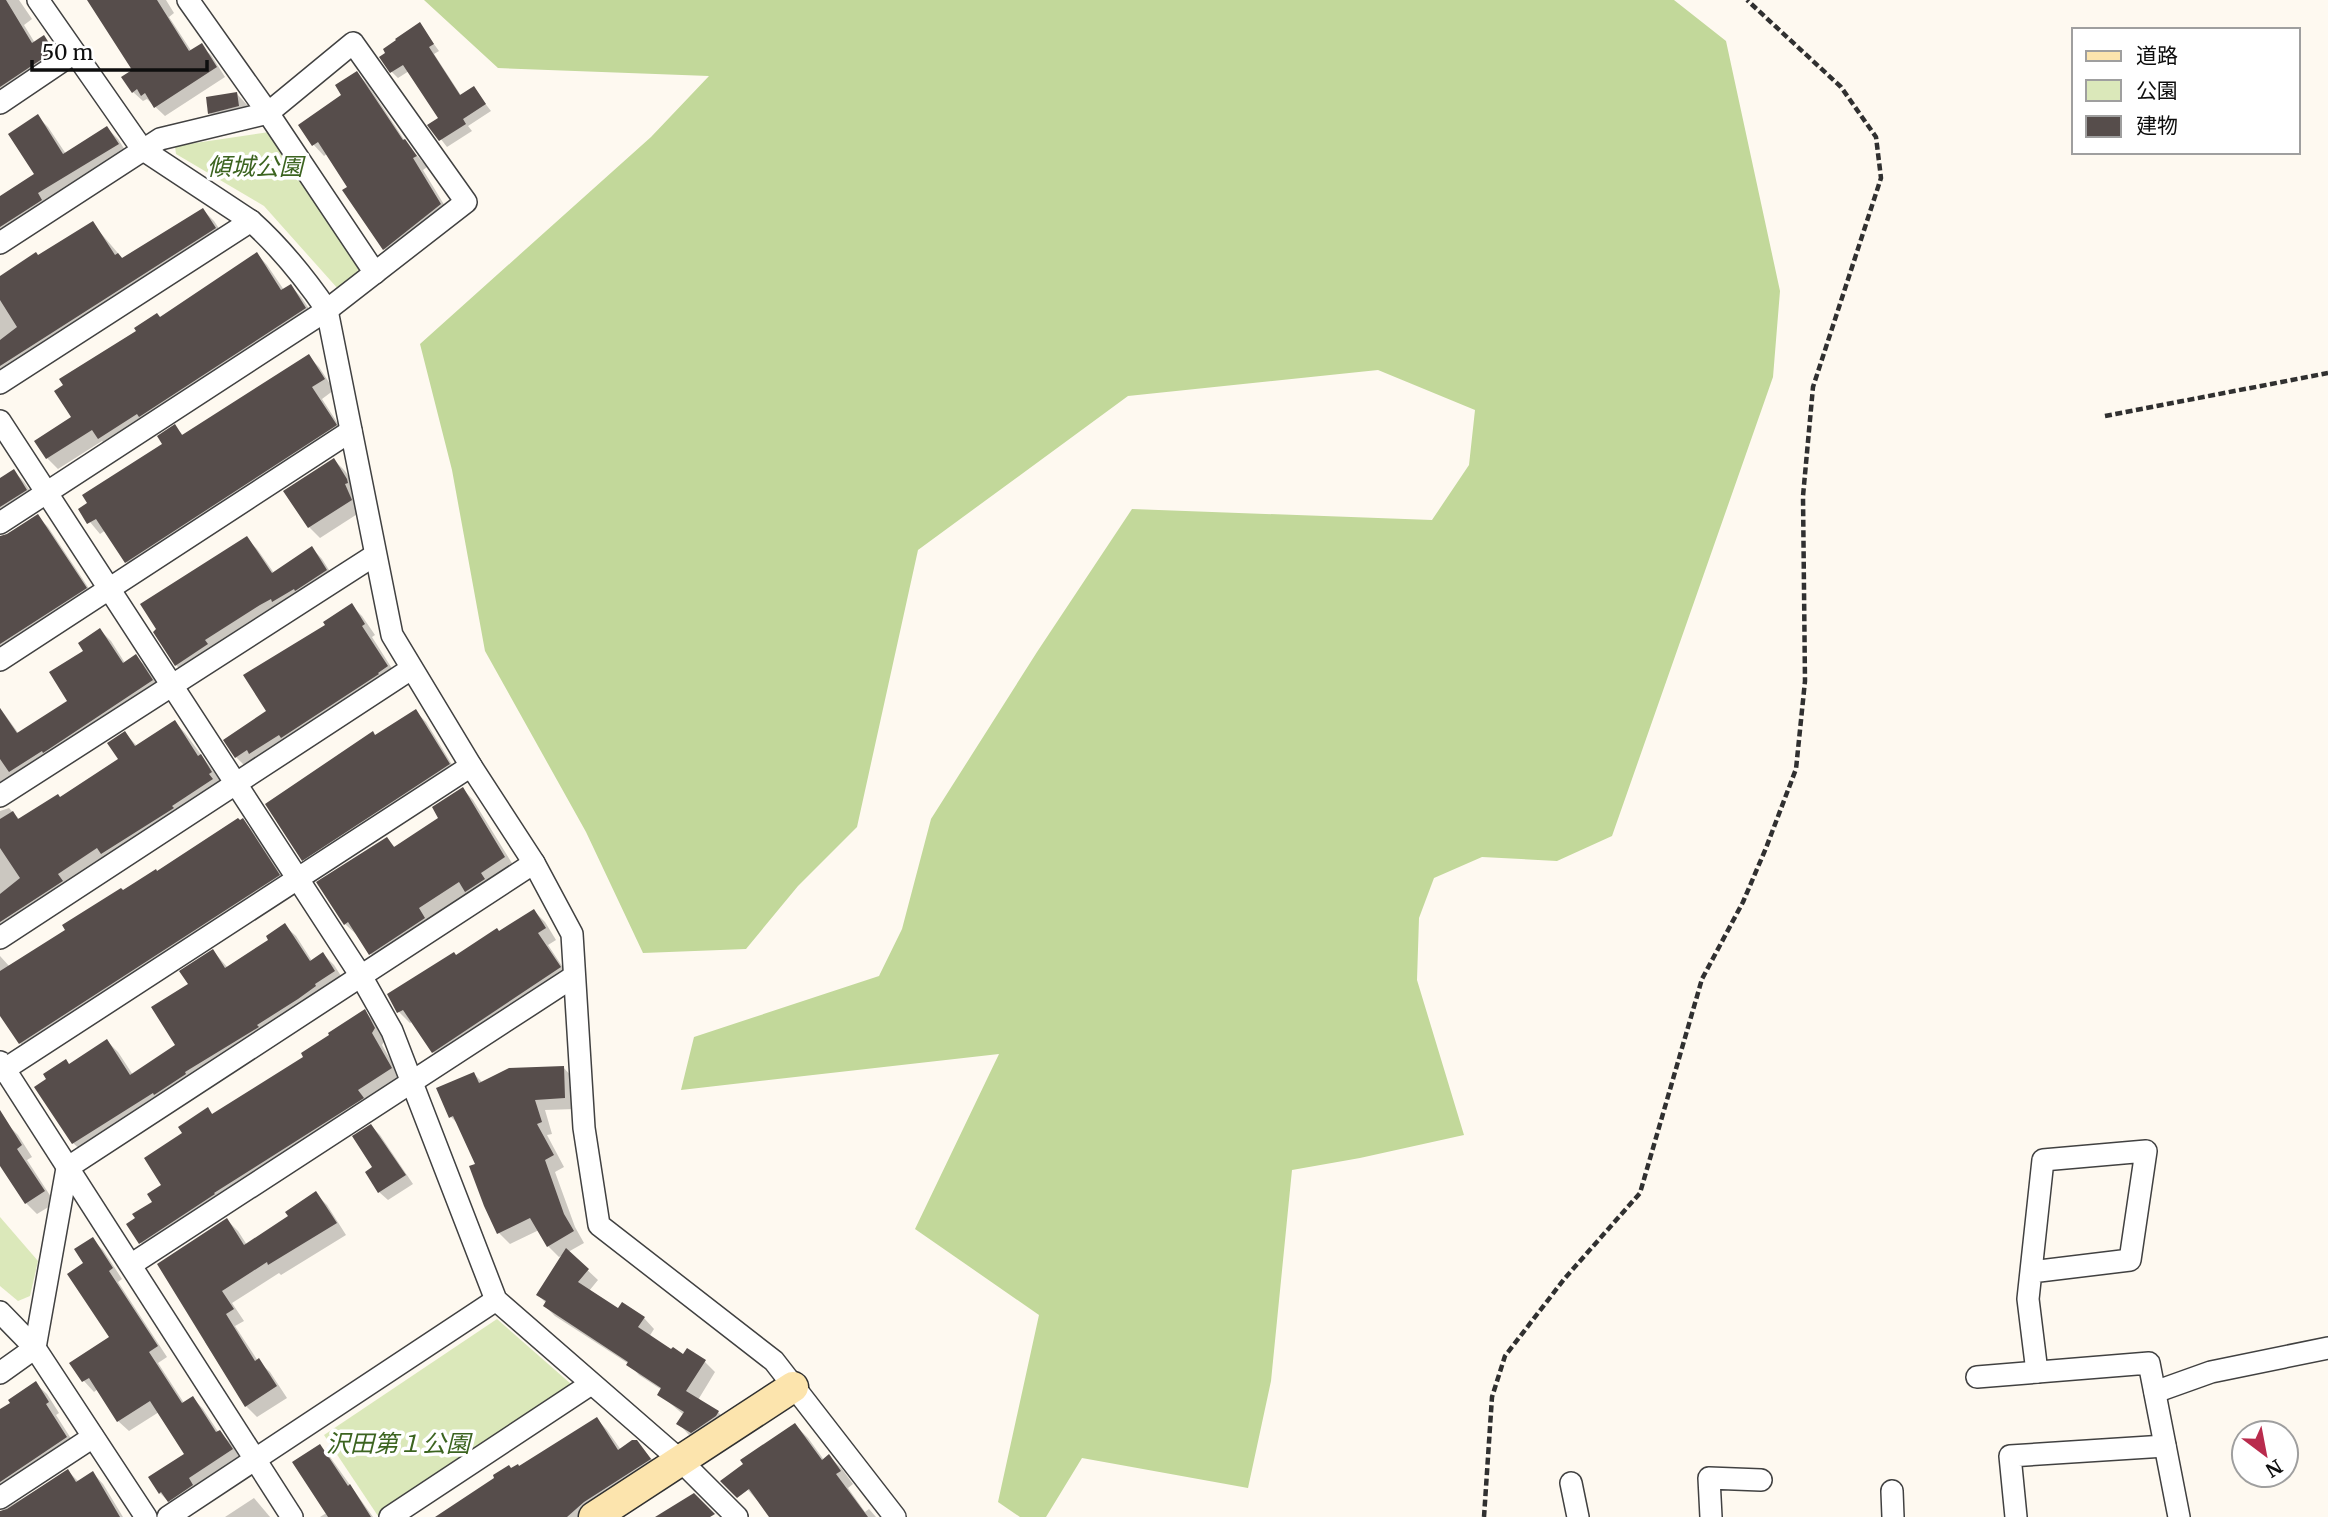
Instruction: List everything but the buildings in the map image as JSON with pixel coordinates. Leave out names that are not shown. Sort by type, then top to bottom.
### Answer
[{"type":"street","points":[[38,0],[142,149],[251,221],[266,234],[309,283],[327,310],[392,635],[471,766],[534,863],[572,934],[584,1129],[599,1225],[774,1361],[895,1517]]},
{"type":"street","points":[[188,0],[268,113],[375,273]]},
{"type":"street","points":[[0,243],[160,139],[268,113],[354,43],[466,202],[327,310],[0,523]]},
{"type":"street","points":[[0,103],[74,53]]},
{"type":"street","points":[[0,383],[251,221]]},
{"type":"street","points":[[0,421],[361,976],[392,1031],[496,1300],[681,1461],[737,1517]]},
{"type":"street","points":[[0,660],[351,430]]},
{"type":"street","points":[[0,796],[375,555]]},
{"type":"street","points":[[0,937],[411,669]]},
{"type":"street","points":[[292,1517],[132,1264],[2,1066],[471,766]]},
{"type":"street","points":[[0,1373],[35,1348],[67,1168],[534,863]]},
{"type":"street","points":[[132,1264],[573,977]]},
{"type":"street","points":[[2031,1272],[2130,1261],[2147,1151],[2043,1160],[2028,1298],[2037,1372]]},
{"type":"street","points":[[168,1517],[496,1300]]},
{"type":"street","points":[[0,1312],[35,1348],[146,1517]]},
{"type":"street","points":[[2155,1392],[2211,1372],[2328,1348]]},
{"type":"street","points":[[1977,1377],[2149,1363],[2179,1517]]},
{"type":"street","points":[[390,1517],[590,1384]]},
{"type":"street","points":[[594,1517],[793,1387]]},
{"type":"street","points":[[0,1497],[93,1437]]},
{"type":"street","points":[[2016,1517],[2010,1456],[2165,1446]]},
{"type":"street","points":[[1712,1517],[1709,1478],[1761,1480]]},
{"type":"street","points":[[1571,1483],[1578,1517]]},
{"type":"street","points":[[1892,1491],[1893,1517]]},
{"type":"path","points":[[1484,1517],[1492,1397],[1505,1356],[1565,1278],[1640,1193],[1702,979],[1742,902],[1796,769],[1805,681],[1803,496],[1813,387],[1881,178],[1876,137],[1841,87],[1747,0]]},
{"type":"path","points":[[2105,416],[2328,373]]},
{"type":"green space","points":[[424,0],[1674,0],[1726,41],[1780,291],[1773,377],[1612,836],[1557,861],[1482,857],[1434,878],[1419,918],[1417,980],[1464,1135],[1292,1170],[1271,1381],[1248,1488],[1082,1458],[1046,1517],[1020,1517],[998,1502],[1039,1315],[915,1229],[999,1054],[681,1090],[694,1037],[879,976],[902,929],[931,819],[1132,509],[1432,520],[1469,465],[1475,410],[1378,370],[1128,396],[918,550],[857,827],[798,886],[746,949],[643,953],[586,832],[485,651],[452,470],[420,344],[651,137],[709,76],[498,68]]},
{"type":"green space","name":"傾城公園","points":[[269,132],[360,264],[356,275],[339,290],[264,206],[176,154],[175,146]]},
{"type":"green space","points":[[0,1217],[38,1261],[30,1296],[18,1301],[0,1286]]},
{"type":"green space","name":"沢田第１公園","points":[[497,1319],[571,1384],[378,1516],[324,1435]]}]
